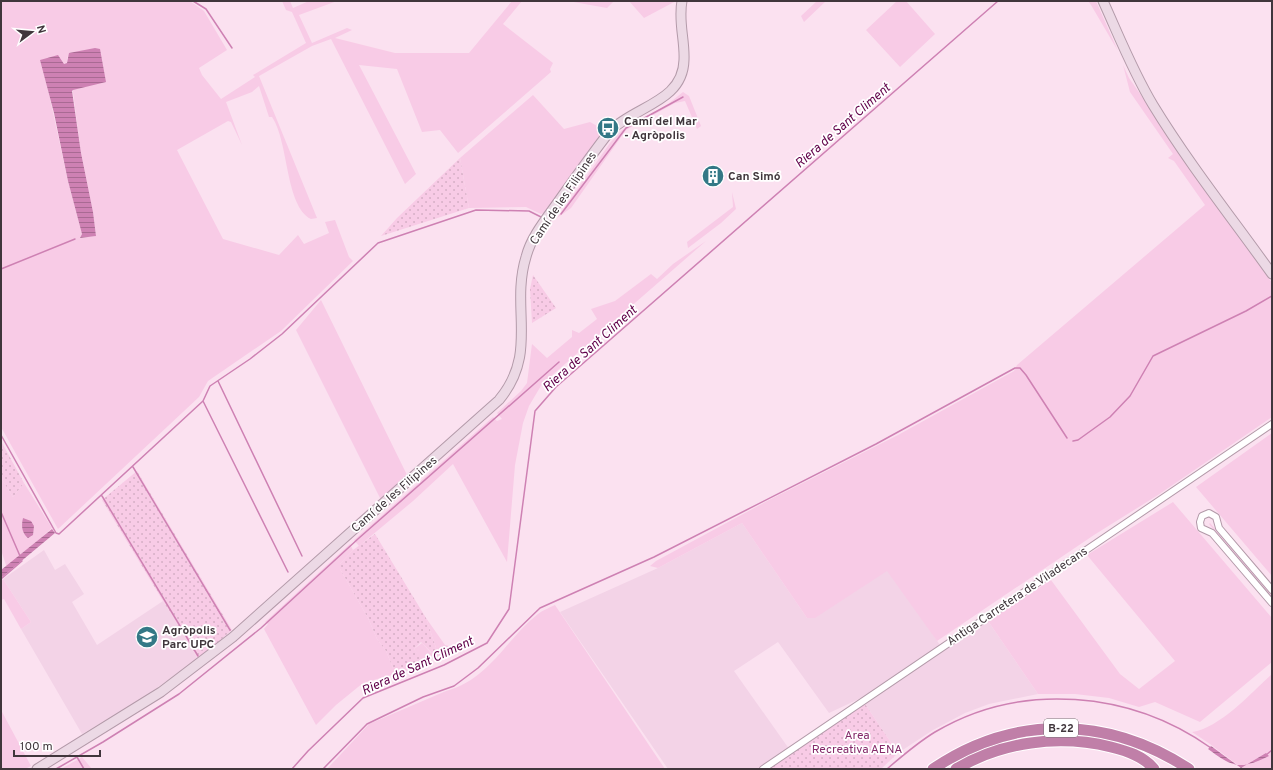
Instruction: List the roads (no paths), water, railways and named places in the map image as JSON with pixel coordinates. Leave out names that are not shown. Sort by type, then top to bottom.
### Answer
[{"type":"highway","name":"B-22","points":[[933,769],[961,752],[995,738],[1029,730],[1063,728],[1081,729],[1122,736],[1158,751],[1189,769]]},
{"type":"highway","points":[[956,769],[999,750],[1044,741],[1066,740],[1120,749],[1142,759],[1154,769]]},
{"type":"main road","name":"Camí de les Filipines","points":[[37,769],[144,704],[202,662],[238,632],[499,400],[513,378],[522,352],[522,280],[528,250],[541,228],[590,157],[617,124],[663,98],[674,88],[681,76],[684,58],[680,19],[682,1]]},
{"type":"main road","points":[[1103,1],[1152,104],[1179,145],[1272,274]]},
{"type":"street","name":"Antiga Carretera de Viladecans","points":[[763,769],[1272,424]]},
{"type":"street","points":[[1272,590],[1219,528],[1216,517],[1211,514],[1204,515],[1200,519],[1202,528],[1212,533],[1272,604]]},
{"type":"waterway","points":[[193,1],[206,9],[232,48]]},
{"type":"waterway","name":"Riera de Sant Climent","points":[[292,769],[308,751],[363,698],[444,665],[487,643],[509,609],[535,411],[556,387],[998,1]]},
{"type":"waterway","points":[[561,214],[626,128],[683,97]]},
{"type":"waterway","points":[[1,435],[56,533],[59,534],[203,401],[210,386],[250,359],[282,334],[378,243],[476,210],[529,211],[541,217]]},
{"type":"waterway","points":[[1,269],[75,239]]},
{"type":"waterway","points":[[1073,441],[1078,440],[1110,417],[1130,396],[1153,356],[1246,311],[1272,296]]},
{"type":"waterway","points":[[56,769],[103,742],[179,694],[261,628],[359,538],[559,362]]},
{"type":"waterway","points":[[323,769],[367,724],[423,697],[454,686],[478,668],[540,608],[654,557],[876,444],[1015,368],[1020,368],[1026,375],[1067,438]]},
{"type":"waterway","points":[[218,381],[302,556]]},
{"type":"waterway","points":[[203,401],[288,572]]},
{"type":"waterway","points":[[133,467],[230,630]]},
{"type":"waterway","points":[[102,496],[198,656]]},
{"type":"waterway","points":[[1,512],[20,556]]},
{"type":"waterway","points":[[1,579],[22,561]]},
{"type":"waterway","points":[[887,769],[928,736],[968,716],[1003,705],[1039,700],[1075,700],[1111,704],[1146,714],[1180,729],[1211,748]]},
{"type":"waterway","points":[[1266,755],[1272,750]]},
{"type":"waterway","points":[[77,757],[84,769]]},
{"type":"place","name":"Camí del Mar - Agròpolis","points":[[608,128]]},
{"type":"place","name":"Can Simó","points":[[713,176]]},
{"type":"place","name":"Agròpolis Parc UPC","points":[[147,637]]},
{"type":"park label","name":"Area Recreativa AENA","points":[[857,742]]}]
